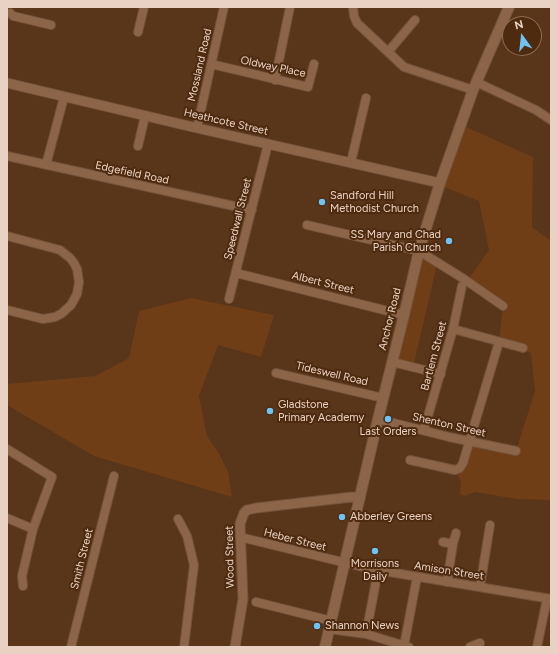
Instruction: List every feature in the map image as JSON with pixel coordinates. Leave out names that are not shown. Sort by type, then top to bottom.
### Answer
[{"type":"main road","name":"Anchor Road","points":[[325,647],[419,251],[440,183],[474,86],[509,7]]},
{"type":"street","points":[[138,32],[144,7]]},
{"type":"street","name":"Mossland Road","points":[[197,128],[224,7]]},
{"type":"street","points":[[275,80],[290,7]]},
{"type":"street","points":[[353,7],[357,24],[404,67],[474,86],[536,110],[551,120]]},
{"type":"street","points":[[11,11],[13,16],[51,25]]},
{"type":"street","points":[[388,52],[415,20]]},
{"type":"street","name":"Oldway Place","points":[[211,64],[308,87],[314,64]]},
{"type":"street","name":"Heathcote Street","points":[[7,83],[440,183]]},
{"type":"street","points":[[46,165],[64,97]]},
{"type":"street","points":[[351,162],[366,98]]},
{"type":"street","points":[[138,146],[145,116]]},
{"type":"street","name":"Speedwall Street","points":[[229,299],[268,144]]},
{"type":"street","name":"Edgefield Road","points":[[7,156],[252,210]]},
{"type":"street","points":[[307,225],[419,251],[482,296],[503,306]]},
{"type":"street","points":[[7,236],[60,250],[74,263],[79,282],[77,294],[71,305],[56,317],[43,319],[7,310]]},
{"type":"street","name":"Albert Street","points":[[236,273],[404,315]]},
{"type":"street","name":"Bartlem Street","points":[[424,430],[453,330],[462,286]]},
{"type":"street","points":[[453,330],[523,348]]},
{"type":"street","points":[[410,460],[455,470],[460,468],[463,463],[499,342]]},
{"type":"street","points":[[392,362],[441,374]]},
{"type":"street","name":"Tideswell Road","points":[[276,373],[383,398]]},
{"type":"street","name":"Shenton Street","points":[[378,419],[516,451]]},
{"type":"street","points":[[7,449],[52,477],[33,529],[22,576],[23,586]]},
{"type":"street","name":"Smith Street","points":[[71,647],[114,476]]},
{"type":"street","name":"Wood Street","points":[[235,647],[243,599],[240,524],[244,513],[247,510],[256,508],[352,497],[360,498]]},
{"type":"street","points":[[7,518],[33,529]]},
{"type":"street","points":[[178,519],[187,536],[194,565],[184,647]]},
{"type":"street","points":[[480,587],[490,525]]},
{"type":"street","points":[[447,582],[456,533]]},
{"type":"street","name":"Heber Street","points":[[240,537],[344,563]]},
{"type":"street","points":[[443,542],[453,544]]},
{"type":"street","name":"Amison Street","points":[[344,563],[549,599]]},
{"type":"street","points":[[366,634],[377,576]]},
{"type":"street","points":[[256,602],[330,625],[407,646],[417,577]]},
{"type":"street","points":[[537,647],[549,599]]},
{"type":"street","points":[[470,647],[480,643]]},
{"type":"shaded area","points":[[466,127],[533,157],[532,227],[551,241],[551,500],[517,499],[475,492],[464,496],[460,494],[461,481],[455,470],[460,468],[469,441],[516,451],[535,391],[531,353],[499,342],[503,306],[467,281],[489,250],[479,201],[444,187]]},
{"type":"shaded area","points":[[419,251],[438,260],[413,368],[392,362]]},
{"type":"shaded area","points":[[191,298],[274,315],[261,357],[218,345],[199,396],[207,436],[220,455],[228,472],[232,497],[94,456],[7,405],[7,384],[95,376],[129,358],[139,311]]},
{"type":"place","name":"Sandford Hill Methodist Church","points":[[322,202]]},
{"type":"place","name":"SS Mary and Chad Parish Church","points":[[449,241]]},
{"type":"place","name":"Gladstone Primary Academy","points":[[270,411]]},
{"type":"place","name":"Last Orders","points":[[388,419]]},
{"type":"place","name":"Abberley Greens","points":[[342,517]]},
{"type":"place","name":"Morrisons Daily","points":[[375,551]]},
{"type":"place","name":"Shannon News","points":[[317,626]]}]
